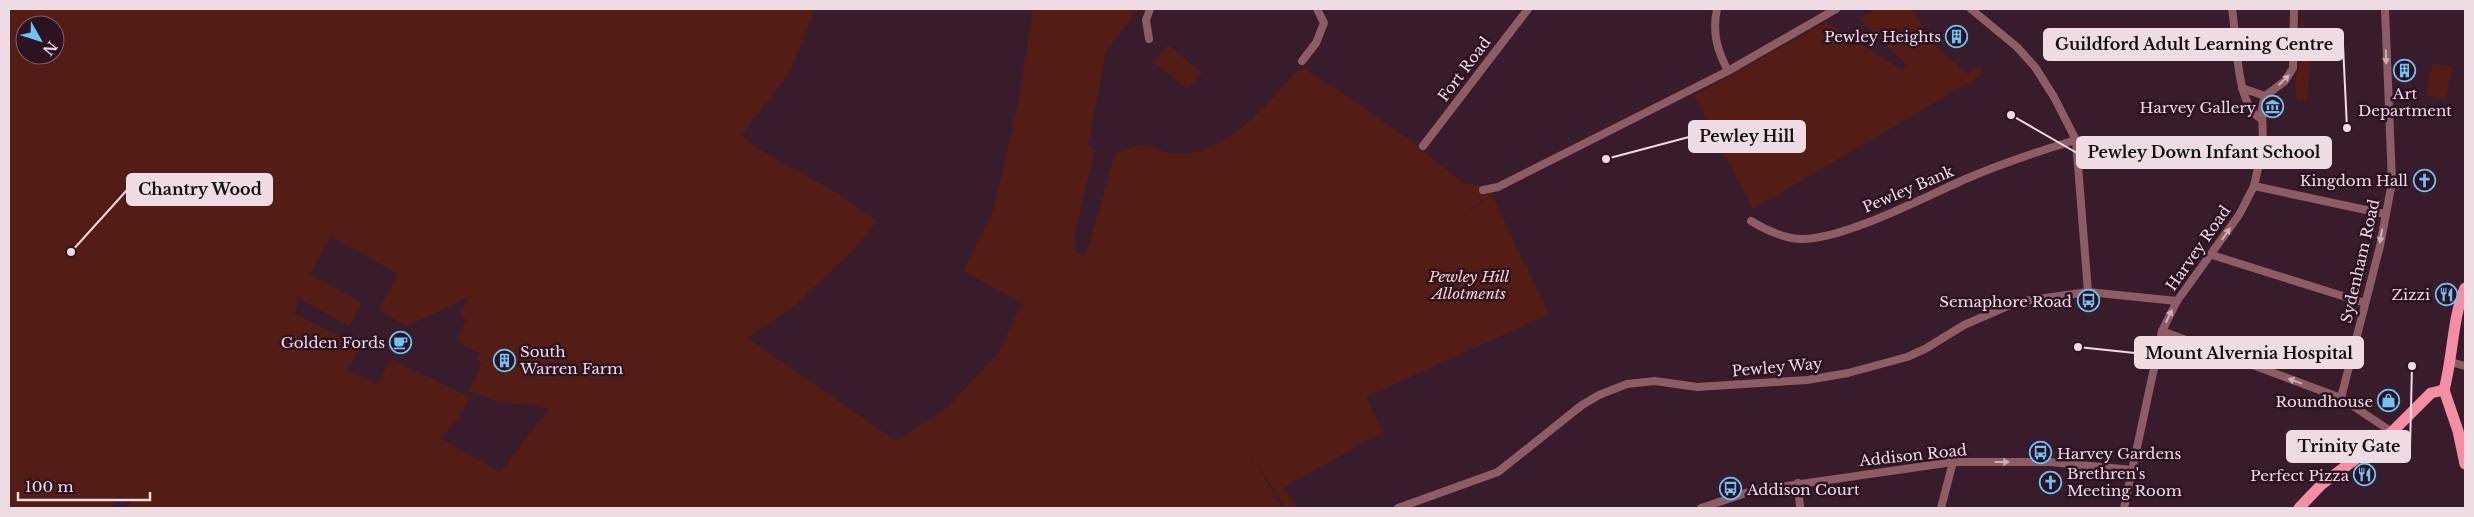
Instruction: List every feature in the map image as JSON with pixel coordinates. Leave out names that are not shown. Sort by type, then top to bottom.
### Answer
[{"type":"main road","points":[[2465,288],[2458,306],[2451,362],[2444,390],[2458,431],[2465,464]]},
{"type":"main road","points":[[2299,508],[2322,484],[2392,432],[2431,394],[2444,390]]},
{"type":"street","points":[[1150,9],[1146,20],[1150,39]]},
{"type":"street","points":[[1302,61],[1316,43],[1324,22],[1317,9]]},
{"type":"street","name":"Fort Road","points":[[1423,146],[1528,9]]},
{"type":"street","points":[[1717,9],[1713,26],[1719,52],[1728,70]]},
{"type":"street","points":[[1483,190],[1498,188],[1728,70],[1836,9]]},
{"type":"street","points":[[1971,9],[2017,47],[2034,67],[2054,96],[2076,140],[2088,292]]},
{"type":"street","points":[[2232,9],[2242,88],[2252,112],[2262,119]]},
{"type":"street","points":[[2242,88],[2265,96],[2285,81],[2293,68],[2294,9]]},
{"type":"street","name":"Sydenham Road","points":[[2341,398],[2380,246],[2392,182],[2385,9]]},
{"type":"street","name":"Harvey Road","points":[[2124,508],[2162,331],[2176,301],[2212,255],[2239,215],[2254,186],[2264,146],[2262,119],[2265,96]]},
{"type":"street","name":"Pewley Bank","points":[[1751,221],[1779,235],[1791,238],[1802,239],[1833,234],[1878,218],[2020,156],[2076,140]]},
{"type":"street","points":[[2254,186],[2385,214]]},
{"type":"street","points":[[2212,255],[2365,303]]},
{"type":"street","name":"Pewley Way","points":[[1398,508],[1498,472],[1576,409],[1599,395],[1627,384],[1642,381],[1697,387],[1738,386],[1807,380],[1848,373],[1908,357],[1970,322],[2017,302],[2088,292],[2176,301]]},
{"type":"street","points":[[2162,331],[2341,398],[2392,432]]},
{"type":"street","points":[[2451,362],[2465,366]]},
{"type":"street","points":[[1941,508],[1953,462]]},
{"type":"street","name":"Addison Road","points":[[1701,508],[1752,491],[1953,462],[2050,462],[2132,470]]},
{"type":"street","points":[[1798,483],[1800,508]]},
{"type":"green space","name":"Pewley Hill Allotments","points":[[9,9],[815,9],[790,72],[742,135],[755,147],[837,193],[877,221],[853,250],[793,307],[747,338],[896,441],[948,407],[998,353],[1022,303],[963,271],[994,209],[1018,103],[1033,9],[1138,9],[1106,51],[1088,145],[1095,149],[1074,237],[1077,254],[1086,255],[1115,153],[1141,146],[1149,146],[1174,154],[1192,153],[1210,147],[1228,138],[1244,126],[1273,98],[1297,70],[1304,69],[1337,89],[1415,144],[1464,184],[1477,185],[1493,193],[1444,228],[1492,195],[1549,314],[1366,397],[1383,432],[1284,487],[1297,508],[1285,508],[1247,447],[1282,508],[127,508],[131,502],[119,496],[110,508],[9,508]],"holes":[[[331,236],[398,274],[378,310],[407,326],[469,297],[460,313],[466,320],[458,337],[460,343],[480,353],[477,360],[482,363],[469,391],[495,401],[539,406],[549,409],[500,472],[441,439],[462,414],[469,397],[391,359],[377,384],[348,370],[360,347],[294,314],[300,299],[350,326],[362,303],[310,274]]]},
{"type":"green space","points":[[1871,9],[1913,9],[1933,44],[1968,74],[1981,65],[1982,75],[1753,209],[1694,96],[1826,22],[1902,70],[1907,65],[1859,19],[1868,13],[1873,13]]},
{"type":"green space","points":[[2301,9],[2311,60],[2307,100],[2297,100],[2295,81],[2301,60]]},
{"type":"green space","points":[[1168,45],[1202,73],[1187,89],[1153,62]]},
{"type":"green space","points":[[2432,63],[2452,67],[2446,99],[2426,95]]},
{"type":"place","name":"Pewley Heights","points":[[1957,36]]},
{"type":"place","name":"Art Department","points":[[2405,70]]},
{"type":"place","name":"Harvey Gallery","points":[[2272,107]]},
{"type":"place","name":"Pewley Down Infant School","points":[[2011,115]]},
{"type":"place","name":"Guildford Adult Learning Centre","points":[[2347,128]]},
{"type":"place","name":"Pewley Hill","points":[[1606,159]]},
{"type":"place","name":"Kingdom Hall","points":[[2424,180]]},
{"type":"place","name":"Chantry Wood","points":[[71,252]]},
{"type":"place","name":"Zizzi","points":[[2446,294]]},
{"type":"place","name":"Semaphore Road","points":[[2088,301]]},
{"type":"place","name":"Golden Fords","points":[[401,342]]},
{"type":"place","name":"Mount Alvernia Hospital","points":[[2078,347]]},
{"type":"place","name":"South Warren Farm","points":[[504,360]]},
{"type":"place","name":"Trinity Gate","points":[[2412,366]]},
{"type":"place","name":"Roundhouse","points":[[2389,401]]},
{"type":"place","name":"Harvey Gardens","points":[[2041,453]]},
{"type":"place","name":"Perfect Pizza","points":[[2365,475]]},
{"type":"place","name":"Brethren's Meeting Room","points":[[2051,482]]},
{"type":"place","name":"Addison Court","points":[[1731,489]]}]
